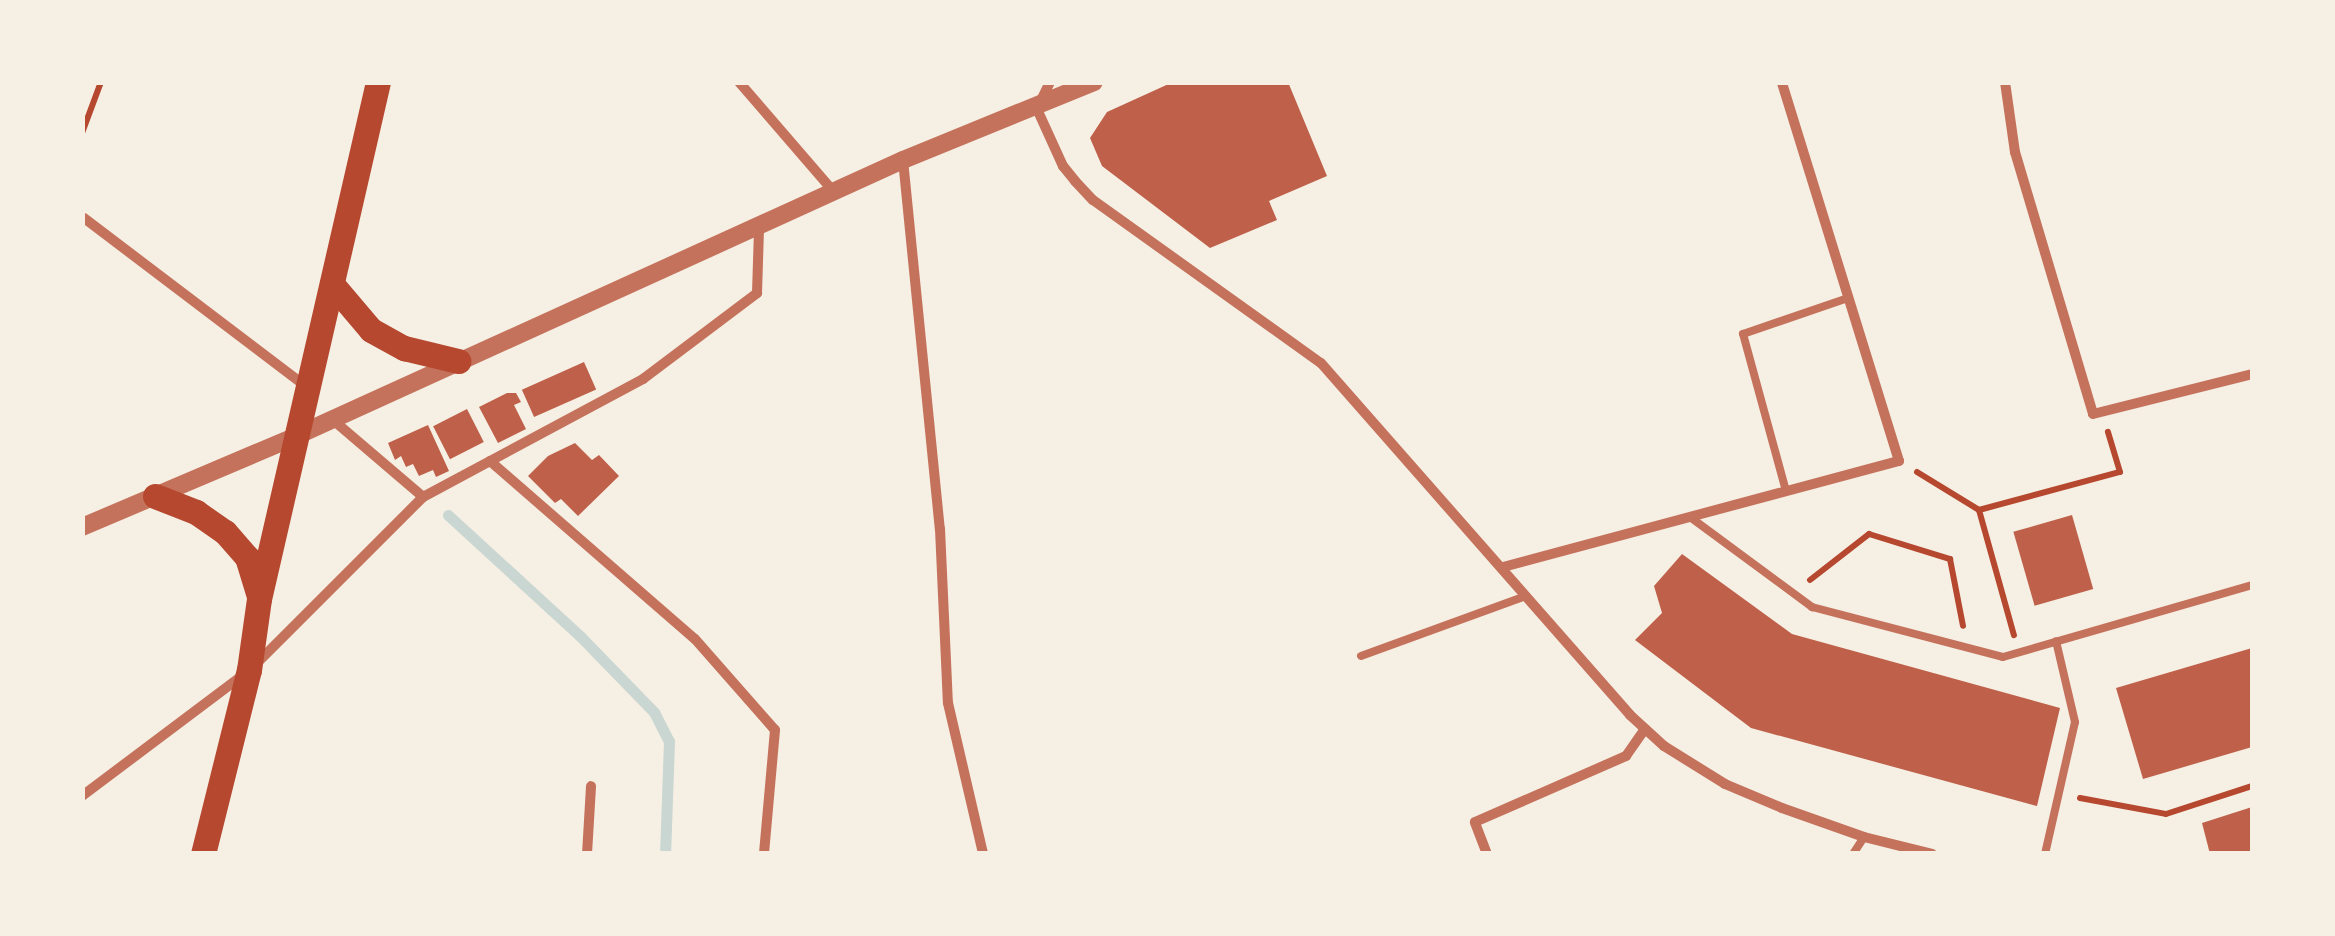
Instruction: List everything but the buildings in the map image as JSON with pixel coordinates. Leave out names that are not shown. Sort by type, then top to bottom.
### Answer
[{"type":"main road","points":[[203,854],[249,670],[259,599],[378,82]]},
{"type":"main road","points":[[332,284],[372,330],[404,348],[458,362]]},
{"type":"main road","points":[[155,496],[196,512],[225,532],[247,557],[259,599]]},
{"type":"street","points":[[739,82],[834,191]]},
{"type":"street","points":[[1037,109],[1050,82]]},
{"type":"street","points":[[82,527],[296,436],[903,160],[1037,109],[1094,82]]},
{"type":"street","points":[[1503,567],[1899,461],[1782,82]]},
{"type":"street","points":[[2005,82],[2014,152],[2092,414],[2252,374]]},
{"type":"street","points":[[1037,109],[1063,166],[1093,200],[1321,363],[1645,729],[1725,784],[1864,837],[1932,854]]},
{"type":"street","points":[[903,160],[940,529],[948,703],[983,854]]},
{"type":"street","points":[[84,218],[308,388]]},
{"type":"street","points":[[82,796],[249,670],[423,498],[643,379],[757,294],[760,228]]},
{"type":"street","points":[[332,418],[423,498]]},
{"type":"street","points":[[490,461],[695,639],[775,730],[764,854]]},
{"type":"street","points":[[1487,854],[1474,822],[1626,756],[1645,729]]},
{"type":"street","points":[[587,854],[591,786]]},
{"type":"lane","points":[[1786,492],[1743,334],[1848,298]]},
{"type":"lane","points":[[1690,517],[1812,607],[2003,657],[2252,585]]},
{"type":"lane","points":[[1361,656],[1526,596]]},
{"type":"lane","points":[[2045,854],[2076,722],[2056,641]]},
{"type":"lane","points":[[1853,854],[1864,837]]},
{"type":"path","points":[[82,133],[100,82]]},
{"type":"path","points":[[1979,510],[2120,472],[2102,411]]},
{"type":"path","points":[[1899,461],[1979,510],[2018,653]]},
{"type":"path","points":[[1793,593],[1869,534],[1950,560],[1965,634]]},
{"type":"path","points":[[2059,794],[2166,814],[2252,786]]},
{"type":"waterway","points":[[448,515],[580,636],[654,712],[669,741],[665,854]]}]
